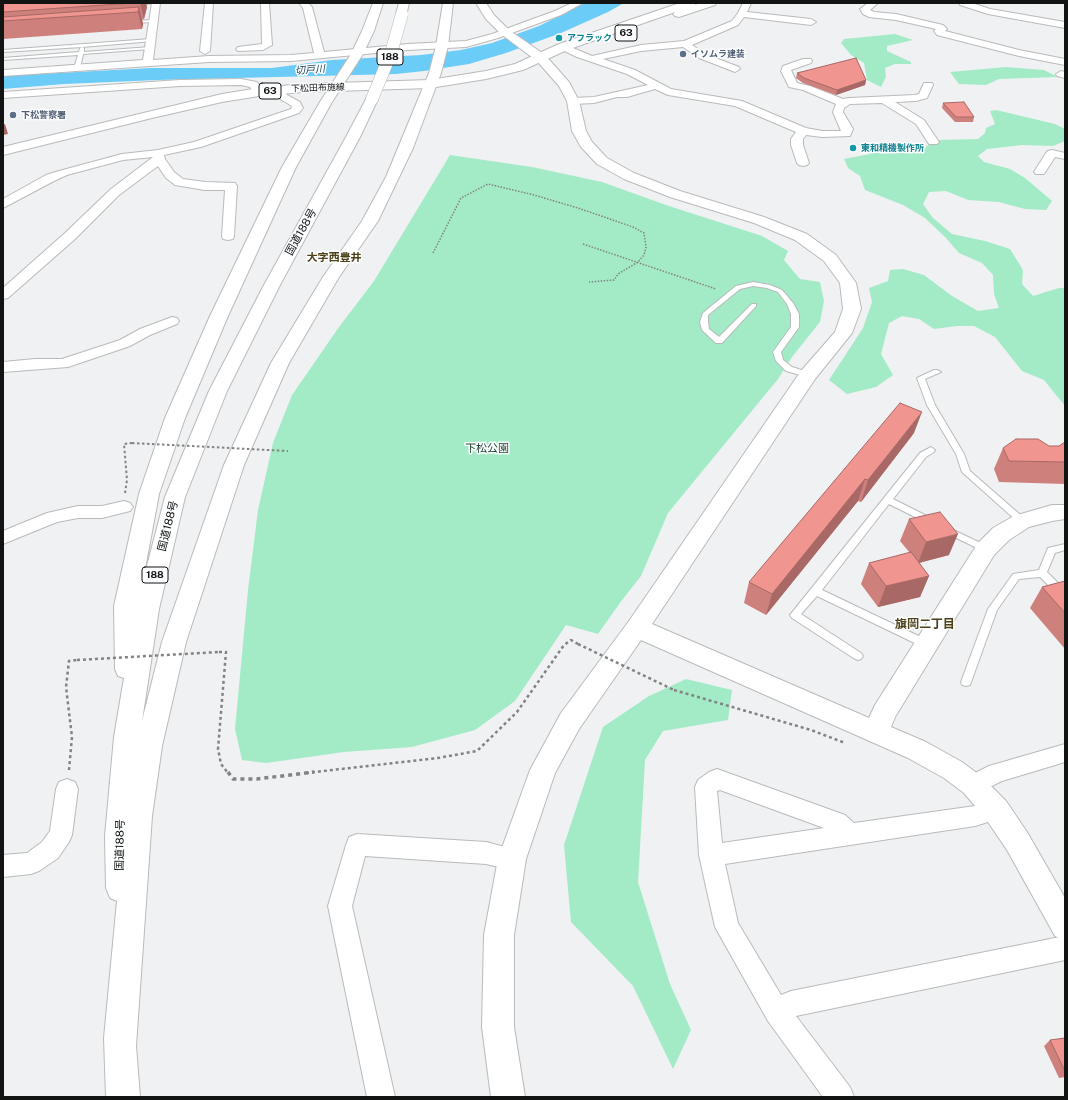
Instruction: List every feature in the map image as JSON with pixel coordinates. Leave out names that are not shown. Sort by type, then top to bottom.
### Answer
[{"type":"main road","points":[[127,737],[126,606],[149,494],[175,418],[219,316],[289,167],[326,102],[357,53],[368,30],[378,3]]},
{"type":"main road","points":[[120,1052],[138,816],[149,746],[174,642],[234,465],[277,370],[296,334],[331,277],[370,221],[406,148],[442,47],[448,3]]},
{"type":"main road","points":[[481,3],[490,17],[505,33],[541,58],[565,85],[573,101],[579,130],[586,144],[602,161],[629,176],[675,194],[758,220],[801,237],[830,258],[848,283],[852,310],[843,333],[808,375],[637,628],[570,721],[543,770],[512,859],[500,935],[498,1027],[508,1097]]},
{"type":"main road","name":"下松田布施線","points":[[567,50],[691,3]]},
{"type":"main road","name":"下松田布施線","points":[[3,151],[185,105],[259,92],[340,82],[486,75],[519,67],[541,58],[711,3]]},
{"type":"main road","name":"国道188号","points":[[123,1097],[120,1052],[119,836],[127,737],[147,609],[175,497],[218,391],[272,285],[353,137],[372,99],[392,53],[403,9]]},
{"type":"main road","points":[[876,732],[884,713],[986,549],[1001,534],[1022,521],[1065,512]]},
{"type":"main road","points":[[637,628],[917,750],[953,770],[973,785],[996,810],[1017,841],[1065,926]]},
{"type":"street","points":[[149,52],[155,3]]},
{"type":"street","points":[[206,51],[209,3]]},
{"type":"street","points":[[3,74],[77,68],[149,52],[206,51],[263,47],[268,45],[265,3]]},
{"type":"street","points":[[303,3],[307,7],[320,56]]},
{"type":"street","points":[[149,52],[209,59],[291,58],[442,47],[466,44],[505,33],[558,13],[579,3]]},
{"type":"street","points":[[592,58],[640,48],[685,44],[735,23],[742,14],[747,3]]},
{"type":"street","points":[[874,3],[865,9],[866,12],[872,15],[896,17],[940,27],[942,29],[939,31],[940,33],[1020,53],[1065,62]]},
{"type":"street","points":[[963,3],[988,11],[1065,25]]},
{"type":"street","points":[[742,14],[811,22]]},
{"type":"street","points":[[685,44],[702,56],[735,69]]},
{"type":"street","points":[[567,50],[631,72],[668,92],[738,103],[803,131],[822,134],[846,134],[847,129],[838,112],[839,107],[843,103]]},
{"type":"street","points":[[807,61],[787,68],[786,71],[793,85],[806,88],[843,103],[916,98],[923,96],[928,85]]},
{"type":"street","points":[[3,95],[187,83],[241,82],[253,84],[259,92]]},
{"type":"street","points":[[573,101],[594,100],[618,94],[627,94],[656,86]]},
{"type":"street","points":[[3,204],[50,178],[63,173],[122,157],[158,156],[197,145],[295,111],[298,108],[296,104],[282,97],[280,90]]},
{"type":"street","points":[[886,101],[920,122],[933,142]]},
{"type":"street","points":[[803,131],[797,139],[796,145],[803,163]]},
{"type":"street","points":[[1040,172],[1052,153],[1065,156]]},
{"type":"street","points":[[158,156],[170,174],[179,182],[204,186],[231,186],[228,236]]},
{"type":"street","points":[[3,295],[70,236],[115,192],[158,156]]},
{"type":"street","points":[[3,367],[36,364],[63,364],[125,343],[145,332],[172,321]]},
{"type":"street","points":[[3,538],[53,517],[78,512],[102,512],[124,507]]},
{"type":"street","points":[[973,785],[997,773],[1046,757],[1065,753]]},
{"type":"street","points":[[840,1097],[777,1012],[727,927],[710,855],[706,787],[716,779],[837,822],[850,834]]},
{"type":"street","points":[[3,866],[31,862],[50,850],[61,835],[67,789]]},
{"type":"street","points":[[710,855],[975,816],[996,810]]},
{"type":"street","points":[[381,1097],[340,906],[357,845],[486,853],[512,859]]},
{"type":"street","points":[[777,1012],[791,1004],[1065,948]]},
{"type":"lane","points":[[130,5],[155,3]]},
{"type":"lane","points":[[122,23],[154,21]]},
{"type":"lane","points":[[3,51],[83,45],[149,52]]},
{"type":"lane","points":[[77,68],[83,45]]},
{"type":"lane","points":[[3,59],[80,53],[149,52]]},
{"type":"lane","points":[[754,305],[720,341],[706,330],[704,322],[705,314],[738,287],[753,284],[768,286],[780,291],[790,303],[795,314],[795,328],[777,352],[780,361],[789,369],[808,375]]},
{"type":"lane","points":[[937,372],[921,378],[931,405],[960,454],[966,472],[1022,521]]},
{"type":"lane","points":[[858,656],[795,615],[816,591],[923,454],[930,450]]},
{"type":"lane","points":[[887,499],[986,549]]},
{"type":"lane","points":[[1042,573],[1051,550],[1065,547]]},
{"type":"lane","points":[[1042,573],[1065,596]]},
{"type":"lane","points":[[966,682],[993,609],[1016,576],[1042,573]]},
{"type":"lane","points":[[816,591],[926,644]]},
{"type":"path","points":[[433,253],[461,198],[488,184],[542,197],[633,227],[644,233],[646,247],[644,255],[638,262],[618,274],[614,280],[589,282]]},
{"type":"path","points":[[582,244],[729,293]]},
{"type":"path","points":[[124,507],[127,480],[124,444],[132,443],[288,451]]},
{"type":"path","points":[[67,789],[72,737],[66,687],[69,661],[218,652],[226,652],[218,749],[221,764],[233,779],[256,779],[438,758],[477,751],[517,712],[564,645],[571,640],[674,690],[812,730],[852,745]]},
{"type":"green space","points":[[895,34],[913,40],[887,46],[887,51],[911,62],[911,64],[895,64],[885,68],[886,77],[881,87],[867,80],[864,63],[851,55],[841,43],[844,39]]},
{"type":"green space","points":[[1006,67],[1044,70],[1058,77],[999,79],[986,85],[959,84],[950,72]]},
{"type":"green space","points":[[996,110],[1055,124],[1065,129],[1065,141],[1053,146],[1022,145],[987,149],[978,156],[984,162],[1010,169],[1025,178],[1052,201],[1046,210],[1025,209],[999,202],[968,200],[946,191],[929,192],[923,204],[933,218],[952,234],[985,241],[1010,249],[1023,270],[1022,284],[1033,296],[1059,288],[1065,288],[1065,406],[1044,380],[1022,371],[995,337],[974,326],[957,326],[934,329],[919,319],[902,316],[889,323],[881,354],[893,375],[876,387],[847,394],[829,380],[863,328],[872,302],[869,288],[888,281],[890,270],[903,269],[924,275],[952,296],[978,311],[999,308],[994,294],[993,275],[982,263],[959,253],[925,218],[903,205],[865,190],[860,176],[848,168],[844,159],[870,154],[873,149],[892,146],[910,149],[925,147],[938,140],[978,139],[985,133],[986,128],[995,124],[990,111]]},
{"type":"green space","name":"下松公園","points":[[450,155],[532,167],[602,182],[666,205],[762,236],[788,251],[784,260],[800,279],[820,282],[824,301],[820,322],[792,357],[778,379],[668,513],[641,576],[598,634],[566,625],[515,701],[475,730],[412,747],[344,752],[266,763],[242,760],[235,729],[248,590],[258,510],[273,443],[292,395],[339,327],[374,281]]},
{"type":"green space","points":[[686,679],[732,690],[728,720],[663,731],[645,760],[638,882],[670,984],[691,1030],[673,1069],[633,986],[571,922],[564,845],[603,727],[649,696]]},
{"type":"water","name":"切戸川","points":[[585,3],[624,3],[608,12],[561,33],[506,53],[469,64],[424,71],[396,74],[64,84],[3,89],[3,76],[151,68],[272,68],[332,60],[421,55],[461,50],[492,43],[539,26]]},
{"type":"building","points":[[3,3],[133,3],[3,12]]},
{"type":"building","points":[[139,7],[138,12],[3,21],[3,17]]},
{"type":"building","points":[[856,58],[866,80],[837,90],[804,78],[797,73]]},
{"type":"building","points":[[964,102],[974,117],[956,117],[943,103]]},
{"type":"building","points":[[900,403],[922,412],[868,480],[865,479],[772,594],[749,582]]},
{"type":"building","points":[[1016,439],[1038,439],[1049,446],[1059,446],[1065,442],[1065,462],[1009,461],[1003,448]]},
{"type":"building","points":[[940,512],[958,534],[926,542],[909,519]]},
{"type":"building","points":[[911,552],[929,576],[886,586],[869,563]]},
{"type":"building","points":[[1065,581],[1065,613],[1042,587]]},
{"type":"building","points":[[1065,1038],[1065,1071],[1050,1040]]},
{"type":"place","name":"アフラック","points":[[559,38]]},
{"type":"place","name":"イソムラ建装","points":[[683,54]]},
{"type":"place","name":"下松警察署","points":[[13,115]]},
{"type":"place","name":"東和精機製作所","points":[[853,148]]},
{"type":"district","name":"大字西豊井","points":[[334,258]]},
{"type":"district","name":"旗岡二丁目","points":[[925,624]]}]
